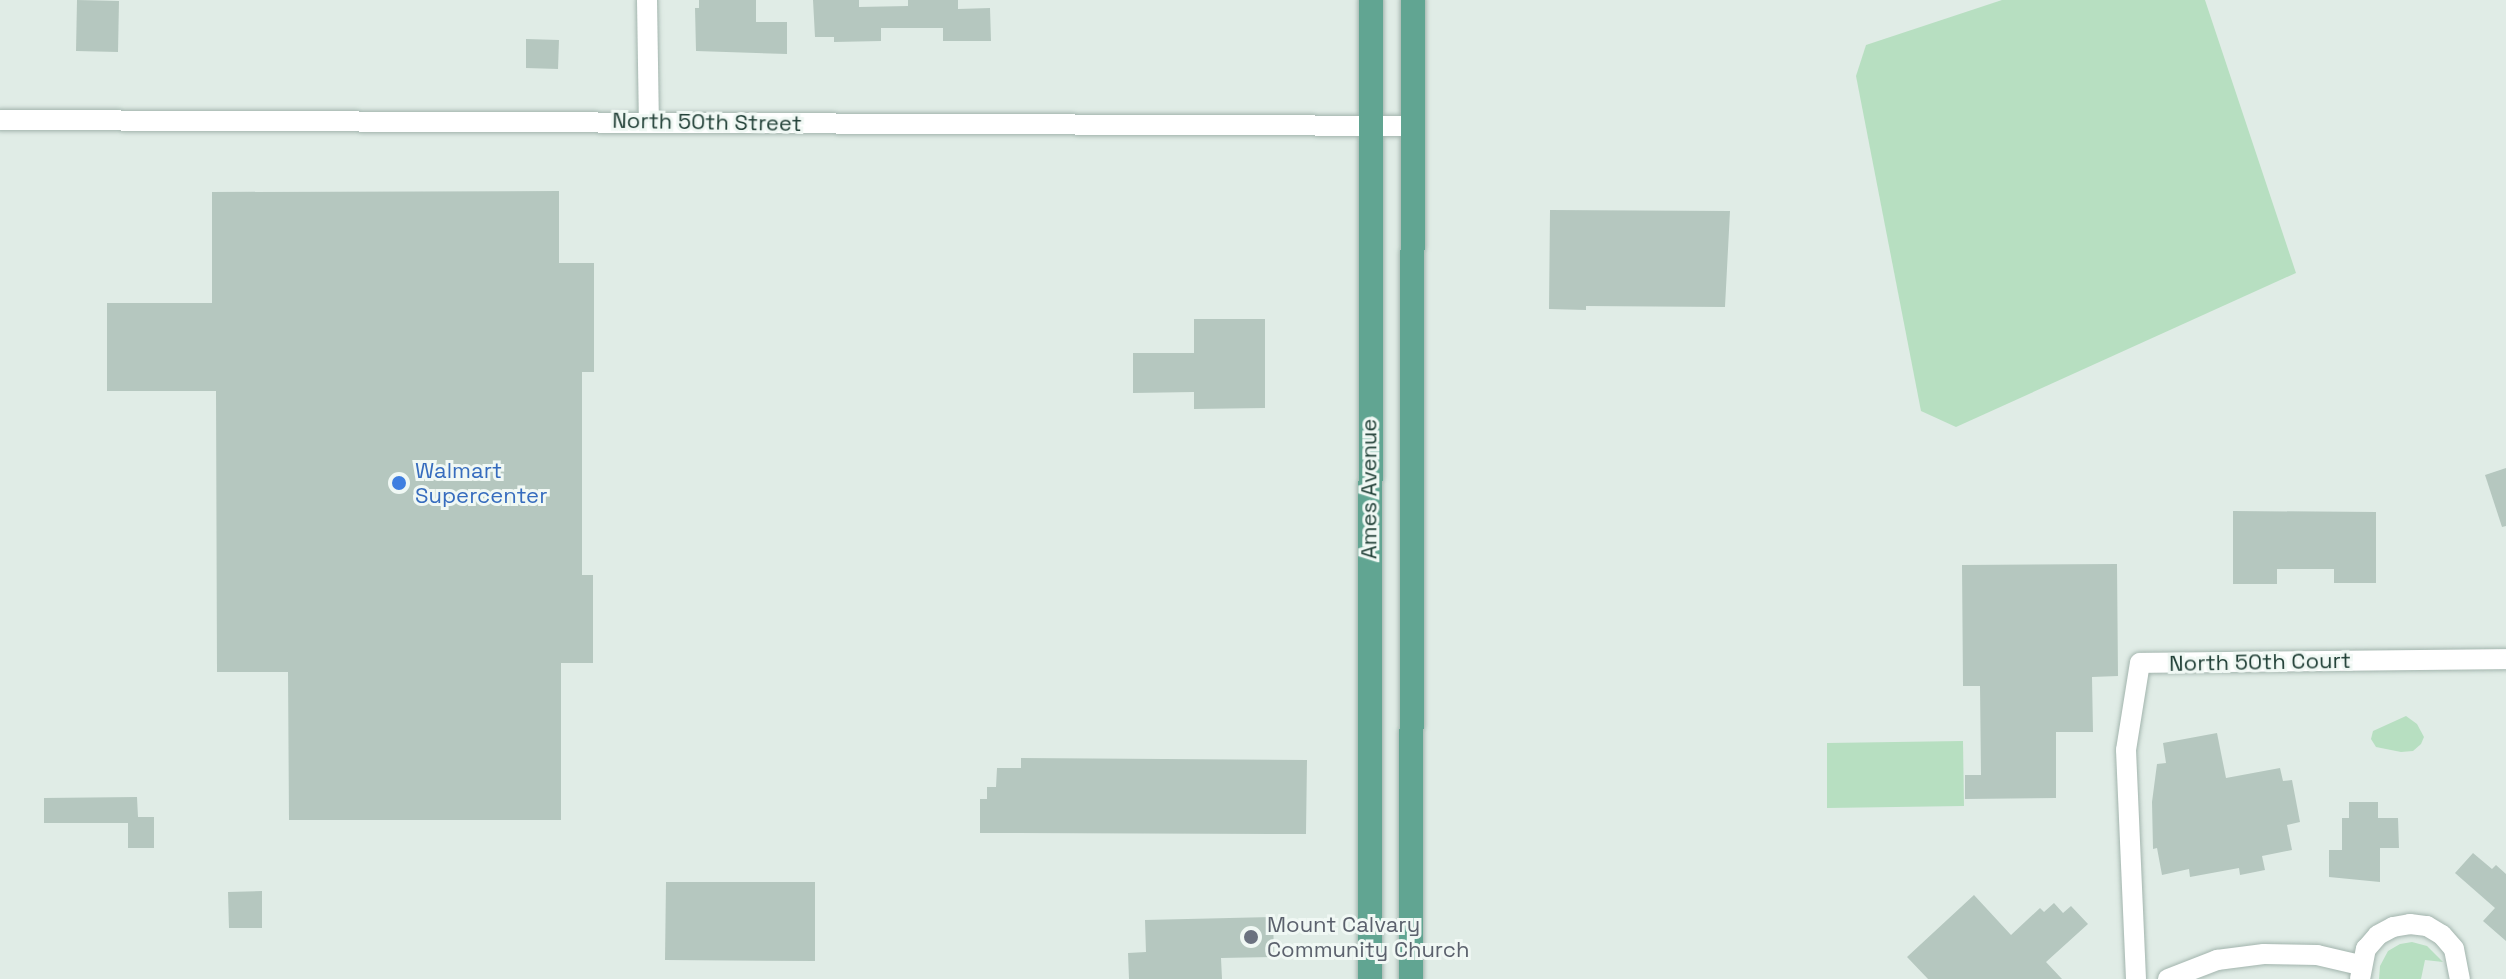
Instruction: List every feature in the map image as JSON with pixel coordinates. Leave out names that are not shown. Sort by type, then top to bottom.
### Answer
[{"type":"main road","name":"Ames Avenue","points":[[1370,979],[1371,0]]},
{"type":"main road","name":"Ames Avenue","points":[[1411,979],[1413,0]]},
{"type":"street","points":[[647,0],[649,121]]},
{"type":"street","name":"North 50th Street","points":[[0,120],[1414,126]]},
{"type":"street","name":"North 50th Court","points":[[2136,979],[2126,750],[2140,663],[2506,659]]},
{"type":"street","points":[[2168,979],[2217,960],[2264,954],[2317,955],[2360,972],[2366,949],[2378,935],[2393,927],[2410,924],[2427,926],[2442,935],[2454,949],[2460,979]]},
{"type":"green space","points":[[2002,0],[2205,0],[2296,273],[1956,427],[1921,411],[1856,76],[1866,45]]},
{"type":"green space","points":[[2406,716],[2417,724],[2424,737],[2421,744],[2413,751],[2401,752],[2376,747],[2371,739],[2373,731]]},
{"type":"green space","points":[[1963,741],[1964,806],[1827,808],[1827,743]]},
{"type":"green space","points":[[2412,942],[2427,946],[2443,962],[2425,960],[2421,979],[2379,979],[2380,966],[2388,951]]},
{"type":"building","points":[[77,0],[119,1],[118,52],[76,51]]},
{"type":"building","points":[[699,0],[756,0],[756,22],[787,22],[787,54],[696,51],[695,8],[699,8]]},
{"type":"building","points":[[813,0],[859,0],[859,7],[908,6],[908,0],[958,0],[958,9],[990,8],[991,41],[943,41],[943,28],[881,28],[881,41],[834,42],[834,37],[815,37]]},
{"type":"building","points":[[526,39],[559,40],[558,69],[526,68]]},
{"type":"building","name":"Walmart Supercenter","points":[[559,191],[559,263],[594,263],[594,372],[582,372],[582,575],[593,575],[593,663],[561,663],[561,820],[289,820],[288,672],[217,672],[216,391],[107,391],[107,303],[212,303],[212,192]]},
{"type":"building","points":[[1550,210],[1730,211],[1725,307],[1586,306],[1586,310],[1549,309]]},
{"type":"building","points":[[1194,319],[1265,319],[1265,408],[1194,409],[1194,392],[1133,393],[1133,353],[1194,353]]},
{"type":"building","points":[[2506,468],[2506,526],[2502,527],[2485,475]]},
{"type":"building","points":[[2233,511],[2376,512],[2376,583],[2334,583],[2334,569],[2277,569],[2277,584],[2233,584]]},
{"type":"building","points":[[2117,564],[2118,676],[2092,677],[2093,732],[2056,732],[2056,798],[1965,799],[1965,775],[1981,775],[1980,686],[1963,686],[1962,565]]},
{"type":"building","points":[[2217,733],[2226,778],[2280,768],[2283,781],[2292,780],[2300,822],[2287,825],[2292,850],[2262,856],[2265,870],[2240,875],[2239,868],[2190,877],[2189,869],[2162,875],[2157,848],[2153,849],[2152,802],[2157,764],[2166,763],[2163,743]]},
{"type":"building","points":[[1021,758],[1307,760],[1306,834],[980,833],[980,799],[987,799],[987,787],[996,787],[997,768],[1021,768]]},
{"type":"building","points":[[137,797],[138,817],[154,817],[154,848],[128,848],[128,823],[44,823],[44,798]]},
{"type":"building","points":[[2349,802],[2378,802],[2378,818],[2398,818],[2399,848],[2380,848],[2380,882],[2329,877],[2329,850],[2342,850],[2342,818],[2349,818]]},
{"type":"building","points":[[2473,853],[2492,869],[2496,865],[2506,874],[2506,941],[2483,921],[2495,908],[2455,873]]},
{"type":"building","points":[[666,882],[815,882],[815,961],[665,960]]},
{"type":"building","points":[[262,891],[262,928],[229,928],[228,892]]},
{"type":"building","points":[[1974,895],[2011,935],[2040,908],[2044,912],[2054,903],[2063,913],[2071,906],[2088,924],[2046,962],[2062,979],[1928,979],[1907,957]]},
{"type":"building","points":[[1273,917],[1274,957],[1221,958],[1222,979],[1129,979],[1128,953],[1146,952],[1145,920]]},
{"type":"place","name":"Walmart Supercenter","points":[[399,483]]},
{"type":"place","name":"Mount Calvary Community Church","points":[[1251,937]]}]
